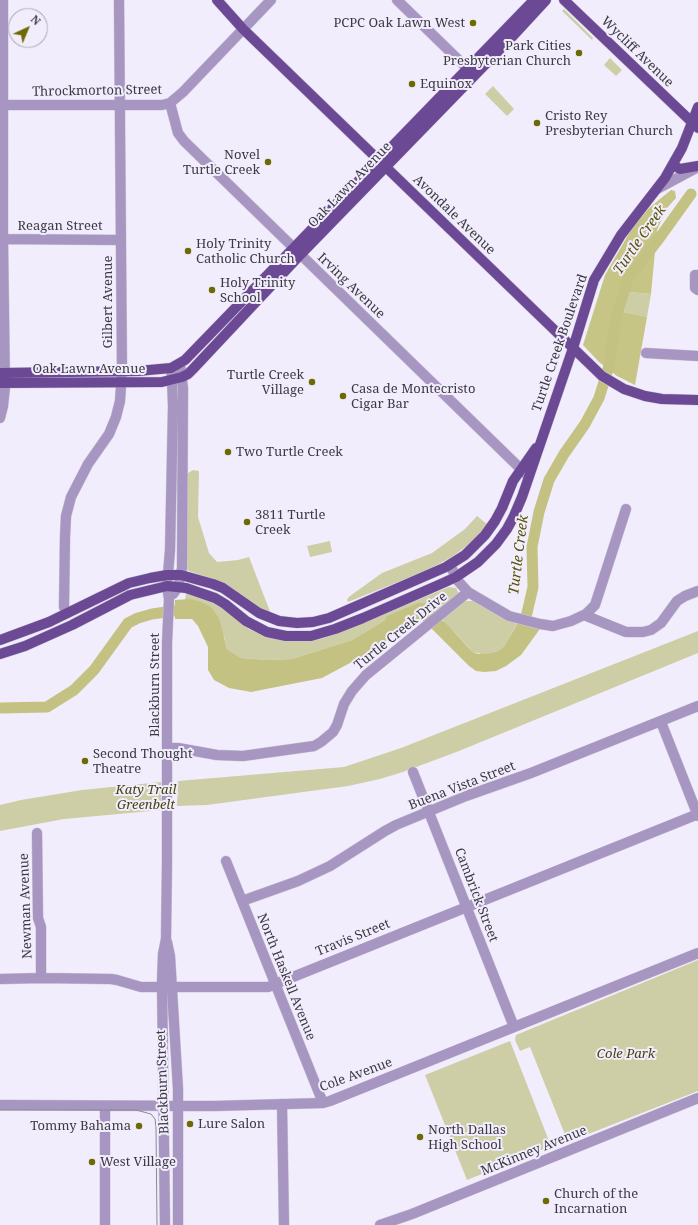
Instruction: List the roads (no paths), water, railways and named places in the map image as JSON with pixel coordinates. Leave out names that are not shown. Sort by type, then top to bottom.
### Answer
[{"type":"main road","name":"Avondale Avenue","points":[[217,0],[243,29],[602,376],[617,386],[634,393],[653,398],[698,400]]},
{"type":"main road","name":"Oak Lawn Avenue","points":[[121,377],[175,366],[203,343],[235,309],[297,251],[460,84],[534,0]]},
{"type":"main road","name":"Oak Lawn Avenue","points":[[471,72],[546,0]]},
{"type":"main road","name":"Wycliff Avenue","points":[[564,0],[695,125]]},
{"type":"main road","points":[[655,192],[673,165],[695,125],[698,107]]},
{"type":"main road","points":[[673,165],[680,169],[698,167]]},
{"type":"main road","name":"Turtle Creek Boulevard","points":[[0,654],[25,646],[72,625],[130,596],[167,586],[207,594],[225,604],[246,621],[258,628],[276,634],[295,637],[312,636],[349,624],[456,577],[475,565],[486,555],[507,529],[513,518],[530,477],[540,443],[575,351],[594,280],[621,235],[655,192]]},
{"type":"main road","name":"Oak Lawn Avenue","points":[[2,378],[121,377],[162,382],[177,379],[194,369],[243,316],[297,251]]},
{"type":"main road","points":[[235,309],[243,316]]},
{"type":"main road","name":"Turtle Creek Boulevard","points":[[0,640],[26,632],[128,583],[168,575],[181,575],[223,588],[259,613],[279,621],[297,623],[312,622],[345,612],[450,565],[465,555],[495,521],[513,481],[540,443]]},
{"type":"main road","points":[[495,521],[507,529]]},
{"type":"main road","points":[[345,612],[349,624]]},
{"type":"main road","points":[[67,613],[72,625]]},
{"type":"street","points":[[0,418],[5,397],[2,378],[3,0]]},
{"type":"street","name":"Gilbert Avenue","points":[[67,613],[64,607],[66,516],[71,497],[79,480],[88,464],[104,443],[112,427],[118,410],[121,377],[119,0]]},
{"type":"street","name":"Throckmorton Street","points":[[2,105],[162,105],[170,103],[183,92],[271,0]]},
{"type":"street","points":[[396,0],[471,72]]},
{"type":"street","name":"Irving Avenue","points":[[170,103],[180,136],[530,477]]},
{"type":"street","name":"Turtle Creek Boulevard","points":[[655,192],[698,167]]},
{"type":"street","name":"Reagan Street","points":[[2,239],[120,240]]},
{"type":"street","points":[[698,275],[695,275],[694,288],[698,290]]},
{"type":"street","points":[[646,353],[698,356]]},
{"type":"street","name":"Blackburn Street","points":[[169,599],[178,587],[181,575],[182,463],[175,366]]},
{"type":"street","name":"Blackburn Street","points":[[165,1225],[162,988],[163,954],[166,938],[168,748],[167,637],[169,599],[167,586],[170,550],[172,463],[177,379]]},
{"type":"street","points":[[172,463],[182,463]]},
{"type":"street","points":[[450,565],[458,581],[468,592],[502,613],[515,619],[553,626],[571,621],[590,610],[626,509]]},
{"type":"street","points":[[590,610],[603,623],[626,632],[643,632],[651,630],[665,619],[677,601],[698,591]]},
{"type":"street","name":"Turtle Creek Drive","points":[[168,748],[178,748],[217,755],[237,756],[314,746],[333,732],[344,704],[358,682],[378,664],[440,616],[468,592]]},
{"type":"street","name":"Buena Vista Street","points":[[242,901],[311,876],[330,866],[385,831],[698,706]]},
{"type":"street","points":[[661,722],[698,814]]},
{"type":"street","name":"Cambrick Street","points":[[414,772],[514,1027]]},
{"type":"street","name":"Travis Street","points":[[0,979],[41,974],[111,979],[141,987],[268,987],[698,814]]},
{"type":"street","name":"Newman Avenue","points":[[38,834],[38,918],[41,927],[41,974]]},
{"type":"street","name":"North Haskell Avenue","points":[[226,861],[323,1103]]},
{"type":"street","name":"Blackburn Street","points":[[166,938],[170,956],[178,1106],[178,1225]]},
{"type":"street","name":"Cole Avenue","points":[[0,1105],[178,1106],[323,1103],[698,953]]},
{"type":"street","name":"McKinney Avenue","points":[[380,1225],[412,1214],[698,1098]]},
{"type":"street","points":[[282,1104],[284,1225]]},
{"type":"street","points":[[105,1106],[106,1225]]},
{"type":"waterway","name":"Turtle Creek","points":[[521,629],[527,613],[533,587],[532,547],[539,512],[549,480],[564,454],[585,424],[599,398],[609,366],[616,317],[628,279],[691,194]]},
{"type":"waterway","name":"Turtle Creek","points":[[0,708],[47,707],[74,690],[94,670],[128,623],[152,614],[180,610],[190,612]]},
{"type":"tram line","points":[[0,1110],[136,1110],[151,1114],[155,1119],[156,1127],[157,1225]]},
{"type":"place","name":"PCPC Oak Lawn West","points":[[473,23]]},
{"type":"place","name":"Park Cities Presbyterian Church","points":[[579,53]]},
{"type":"place","name":"Equinox","points":[[412,84]]},
{"type":"place","name":"Cristo Rey Presbyterian Church","points":[[537,123]]},
{"type":"place","name":"Novel Turtle Creek","points":[[268,162]]},
{"type":"place","name":"Holy Trinity Catholic Church","points":[[188,251]]},
{"type":"place","name":"Holy Trinity School","points":[[212,290]]},
{"type":"place","name":"Turtle Creek Village","points":[[312,382]]},
{"type":"place","name":"Casa de Montecristo Cigar Bar","points":[[343,396]]},
{"type":"place","name":"Two Turtle Creek","points":[[228,452]]},
{"type":"place","name":"3811 Turtle Creek","points":[[247,522]]},
{"type":"place","name":"Second Thought Theatre","points":[[85,761]]},
{"type":"place","name":"Lure Salon","points":[[190,1124]]},
{"type":"place","name":"Tommy Bahama","points":[[139,1126]]},
{"type":"place","name":"North Dallas High School","points":[[420,1137]]},
{"type":"place","name":"West Village","points":[[92,1162]]},
{"type":"place","name":"Church of the Incarnation","points":[[546,1201]]},
{"type":"park label","name":"Katy Trail Greenbelt","points":[[146,798]]},
{"type":"park label","name":"Cole Park","points":[[626,1054]]}]
